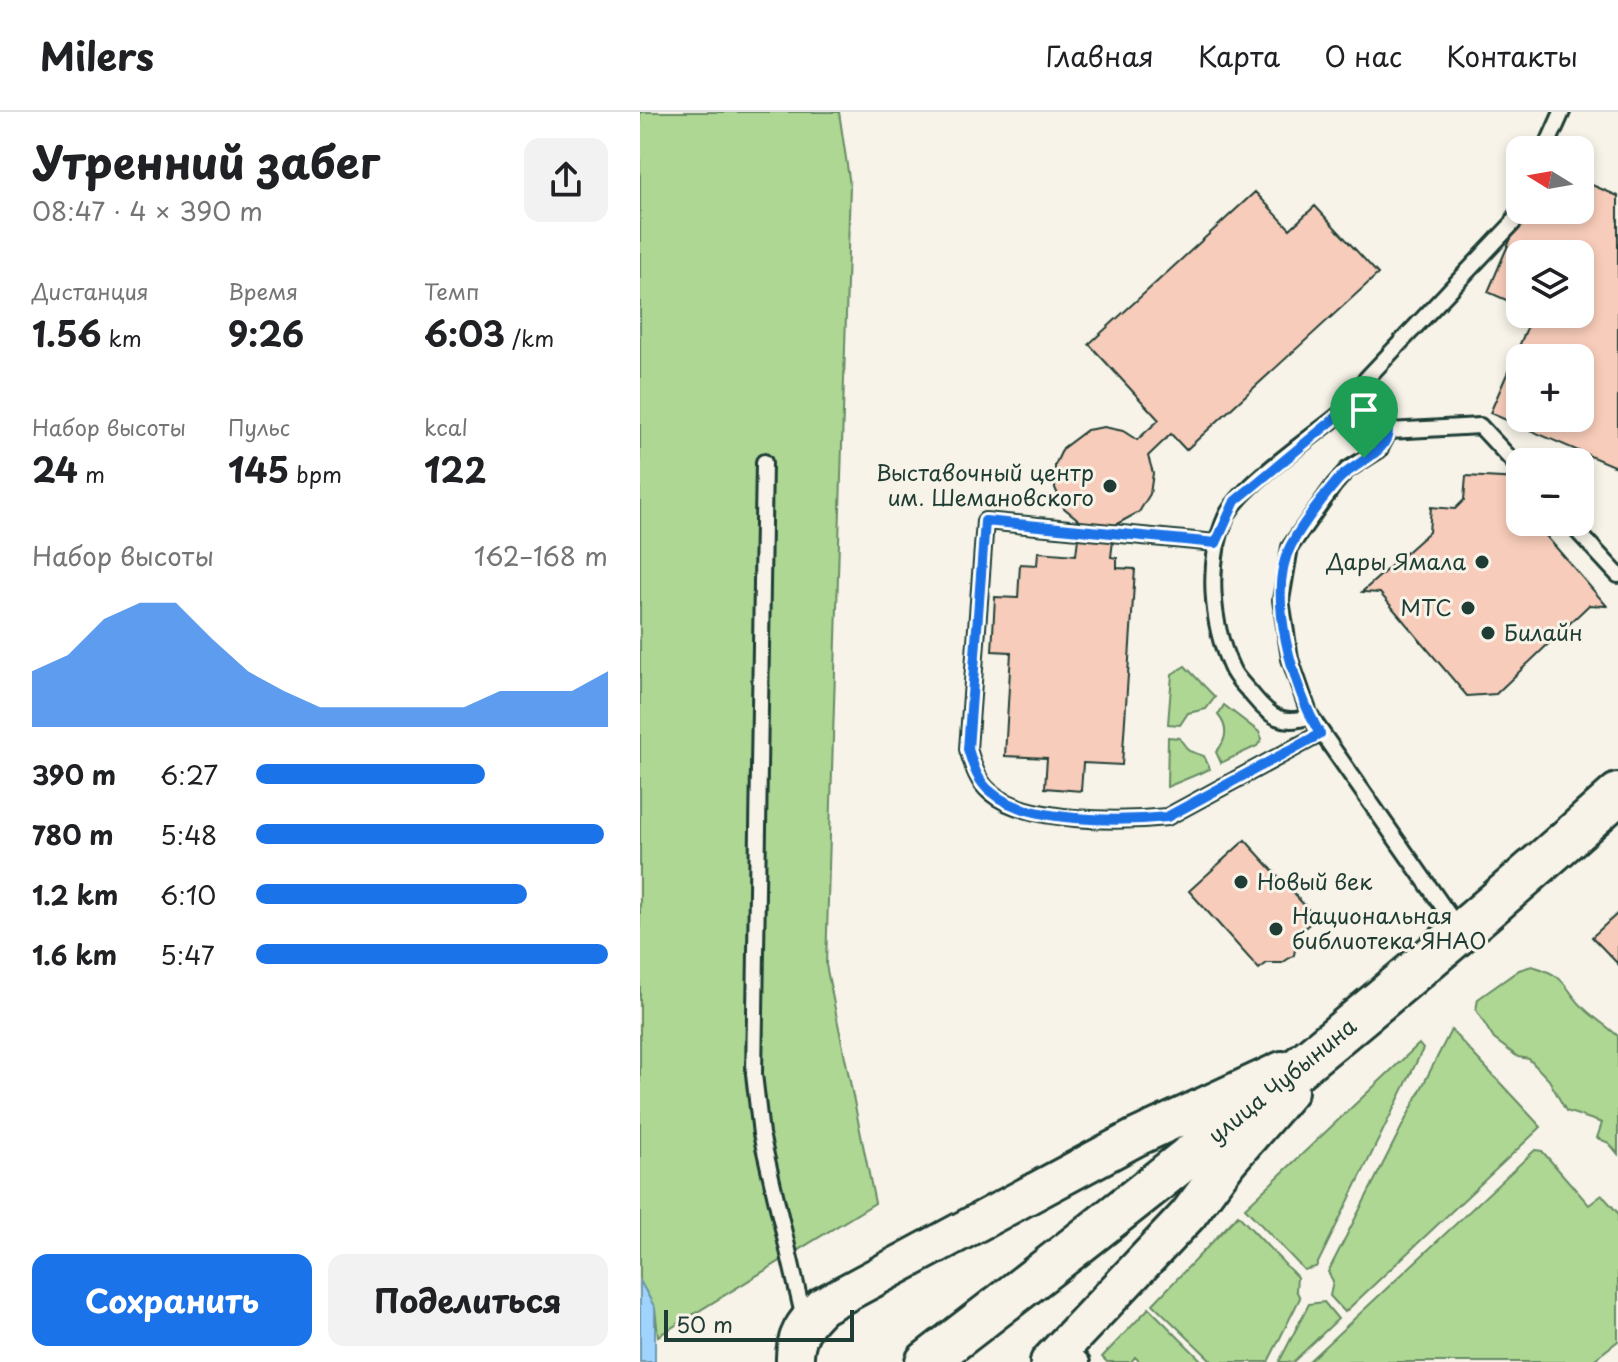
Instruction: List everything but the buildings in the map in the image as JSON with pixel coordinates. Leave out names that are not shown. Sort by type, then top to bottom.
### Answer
[{"type":"main road","name":"улица Чубынина","points":[[930,1359],[1323,1051],[1462,934],[1618,794]]},
{"type":"street","points":[[795,1362],[796,1340],[805,1323],[822,1306],[1135,1138],[1323,1051]]},
{"type":"street","points":[[1066,1356],[1188,1215],[1228,1161],[1323,1051]]},
{"type":"lane","points":[[1551,136],[1562,112]]},
{"type":"lane","points":[[1310,716],[1294,723],[1280,721],[1261,707],[1232,670],[1219,633],[1216,543],[1235,501],[1344,411],[1367,378],[1512,224]]},
{"type":"lane","points":[[1344,411],[1359,410],[1379,417],[1389,431]]},
{"type":"lane","points":[[1389,431],[1480,426],[1506,454]]},
{"type":"lane","points":[[1389,431],[1379,450],[1347,470],[1290,547],[1281,600],[1290,659],[1310,716],[1462,934]]},
{"type":"lane","points":[[764,462],[754,1074],[761,1134],[805,1323]]},
{"type":"lane","points":[[1216,543],[985,521],[968,749],[976,774],[989,791],[1029,812],[1142,820],[1167,817],[1320,734]]},
{"type":"lane","points":[[1582,536],[1618,575]]},
{"type":"green space","points":[[640,112],[839,112],[850,185],[826,965],[875,1203],[658,1336],[655,1308],[640,1281]]},
{"type":"green space","points":[[1185,666],[1215,697],[1206,709],[1188,713],[1180,725],[1168,724],[1172,674]]},
{"type":"green space","points":[[1224,705],[1259,732],[1262,739],[1257,746],[1221,763],[1216,752],[1225,734],[1218,715]]},
{"type":"green space","points":[[1168,737],[1179,738],[1189,751],[1204,756],[1210,769],[1167,787]]},
{"type":"green space","points":[[1532,966],[1554,975],[1587,1011],[1618,1036],[1618,1154],[1609,1143],[1597,1138],[1602,1123],[1566,1111],[1549,1080],[1529,1059],[1518,1057],[1494,1039],[1476,1010],[1478,999],[1519,970]]},
{"type":"green space","points":[[1451,1030],[1541,1127],[1345,1312],[1330,1296],[1333,1281],[1328,1272]]},
{"type":"green space","points":[[1419,1044],[1423,1049],[1316,1267],[1304,1270],[1245,1208]]},
{"type":"green space","points":[[1535,1150],[1542,1151],[1589,1205],[1602,1195],[1618,1213],[1618,1341],[1591,1362],[1308,1362]]},
{"type":"green space","points":[[1238,1215],[1297,1277],[1296,1290],[1300,1298],[1268,1362],[1213,1362],[1153,1304]]},
{"type":"green space","points":[[1324,1302],[1338,1319],[1293,1362],[1279,1362],[1309,1304]]},
{"type":"green space","points":[[1149,1308],[1203,1362],[1140,1362],[1135,1357],[1131,1362],[1107,1362],[1102,1357]]},
{"type":"water","points":[[640,1281],[655,1308],[655,1362],[640,1362]]},
{"type":"place","name":"Выставочный центр им. Шемановского","points":[[1110,486]]},
{"type":"place","name":"Дары Ямала","points":[[1482,562]]},
{"type":"place","name":"МТС","points":[[1468,608]]},
{"type":"place","name":"Билайн","points":[[1488,633]]},
{"type":"place","name":"Новый век","points":[[1241,882]]},
{"type":"place","name":"Национальная библиотека ЯНАО","points":[[1276,929]]},
{"type":"route","points":[[1359,410],[1379,417],[1389,431],[1379,450],[1364,458],[1347,470],[1334,485],[1290,547],[1284,572],[1281,600],[1290,659],[1310,716],[1320,734],[1167,817],[1142,820],[1029,812],[1009,805],[989,791],[976,774],[968,749],[985,521],[1216,543],[1235,501],[1344,411],[1359,410]]}]
